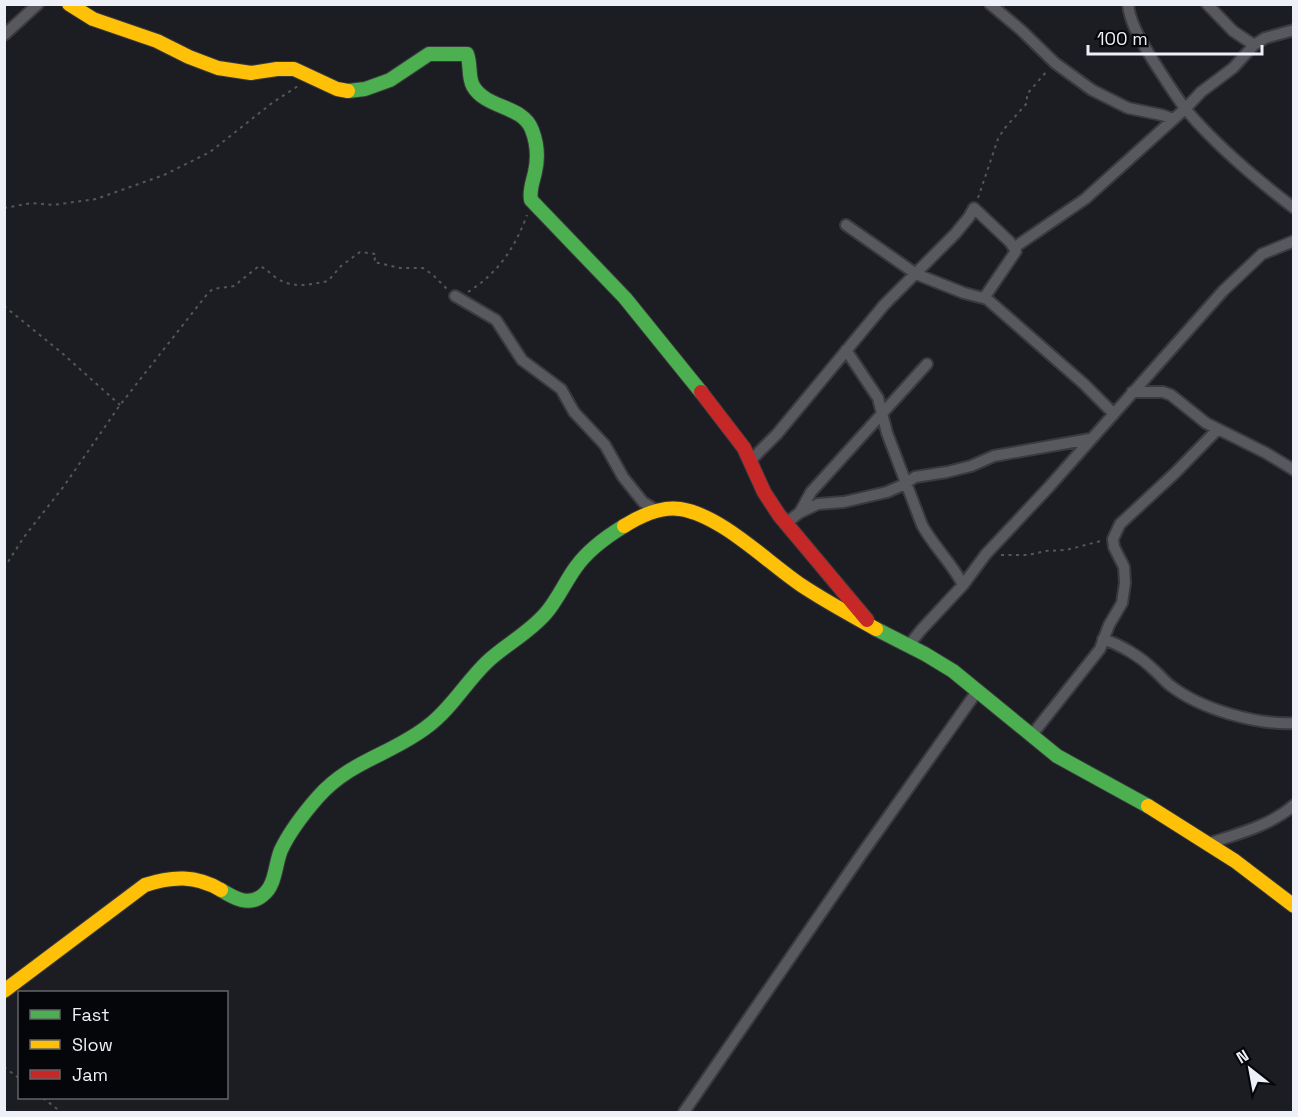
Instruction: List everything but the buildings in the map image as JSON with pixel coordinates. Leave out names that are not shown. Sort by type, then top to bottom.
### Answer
[{"type":"street","points":[[4,35],[38,4]]},
{"type":"street","points":[[69,4],[93,19],[157,41],[218,68],[250,73],[287,68],[299,70],[310,78],[337,89],[351,91],[365,89],[390,80],[429,54],[467,54],[469,58],[468,75],[476,91],[501,108],[522,115],[532,129],[536,165],[530,190],[531,200],[624,298],[741,441],[752,459],[766,495],[786,524],[818,565],[873,627]]},
{"type":"street","points":[[990,4],[1022,30],[1055,63],[1092,90],[1128,108],[1173,119]]},
{"type":"street","points":[[1128,4],[1141,40],[1186,108],[1260,182],[1293,208]]},
{"type":"street","points":[[1207,4],[1233,31],[1254,45]]},
{"type":"street","points":[[1015,247],[1085,199],[1202,92],[1233,68],[1254,45],[1265,38],[1293,30]]},
{"type":"street","points":[[752,459],[777,434],[884,305],[969,217],[974,208],[1015,247],[1016,251],[984,298]]},
{"type":"street","points":[[846,225],[916,274],[964,293],[984,298],[1072,374],[1113,413]]},
{"type":"street","points":[[909,645],[963,585],[986,554],[1223,291],[1251,262],[1293,241]]},
{"type":"street","points":[[455,296],[496,320],[522,360],[561,389],[574,411],[605,446],[627,483],[643,502],[657,511]]},
{"type":"street","points":[[846,350],[878,398],[886,433],[929,537],[954,568],[963,585]]},
{"type":"street","points":[[800,513],[811,492],[927,364]]},
{"type":"street","points":[[1132,392],[1163,392],[1171,395],[1206,423],[1266,453],[1293,470]]},
{"type":"street","points":[[1031,735],[1100,650],[1103,639],[1122,603],[1125,583],[1124,567],[1114,547],[1113,539],[1126,517],[1175,473],[1218,429]]},
{"type":"street","points":[[786,524],[800,513],[818,504],[844,502],[887,492],[915,477],[971,466],[994,456],[1090,439]]},
{"type":"street","points":[[4,992],[145,885],[163,879],[180,878],[209,883],[234,898],[244,901],[254,901],[263,895],[270,886],[280,851],[319,795],[331,782],[378,753],[422,732],[439,718],[489,660],[541,620],[554,605],[586,553],[630,522],[666,508],[690,510],[710,519],[796,582],[952,670],[1056,755],[1074,767],[1132,796],[1254,874],[1293,906]]},
{"type":"street","points":[[1103,639],[1140,659],[1172,687],[1203,704],[1271,724],[1293,723]]},
{"type":"street","points":[[684,1113],[861,855],[978,690]]},
{"type":"street","points":[[1207,844],[1247,831],[1283,814],[1293,805]]},
{"type":"path","points":[[974,208],[998,139],[1027,103],[1027,94],[1055,63]]},
{"type":"path","points":[[4,208],[32,203],[52,205],[96,199],[164,176],[210,152],[272,103],[310,78]]},
{"type":"path","points":[[4,568],[120,405],[208,292],[234,286],[259,266],[293,285],[309,285],[328,281],[341,266],[360,252],[376,254],[374,262],[379,264],[400,268],[423,268],[455,296],[461,296],[485,281],[502,263],[523,226],[531,200]]},
{"type":"path","points":[[4,306],[62,353],[120,405]]},
{"type":"path","points":[[986,554],[1028,555],[1066,550],[1092,542],[1113,539]]},
{"type":"path","points":[[4,1067],[18,1078]]},
{"type":"path","points":[[44,1099],[61,1113]]},
{"type":"traffic: fast","points":[[348,91],[365,89],[390,80],[429,54],[467,54],[473,86],[486,99],[521,116],[532,130],[537,156],[531,200],[625,298],[701,392]]},
{"type":"traffic: fast","points":[[221,890],[247,901],[258,899],[263,895],[273,880],[285,843],[318,797],[344,774],[414,736],[436,719],[487,662],[532,627],[546,613],[586,555],[624,526]]},
{"type":"traffic: fast","points":[[876,629],[953,671],[1057,756],[1148,806]]},
{"type":"traffic: slow","points":[[69,4],[93,19],[157,41],[218,68],[251,73],[294,69],[337,89],[348,91]]},
{"type":"traffic: slow","points":[[624,526],[643,515],[658,510],[673,508],[696,513],[727,530],[810,591],[876,629]]},
{"type":"traffic: slow","points":[[1148,806],[1235,861],[1294,906]]},
{"type":"traffic: slow","points":[[4,991],[145,885],[184,878],[212,885],[221,890]]},
{"type":"traffic: jam","points":[[701,392],[744,448],[764,492],[779,515],[867,620]]}]
